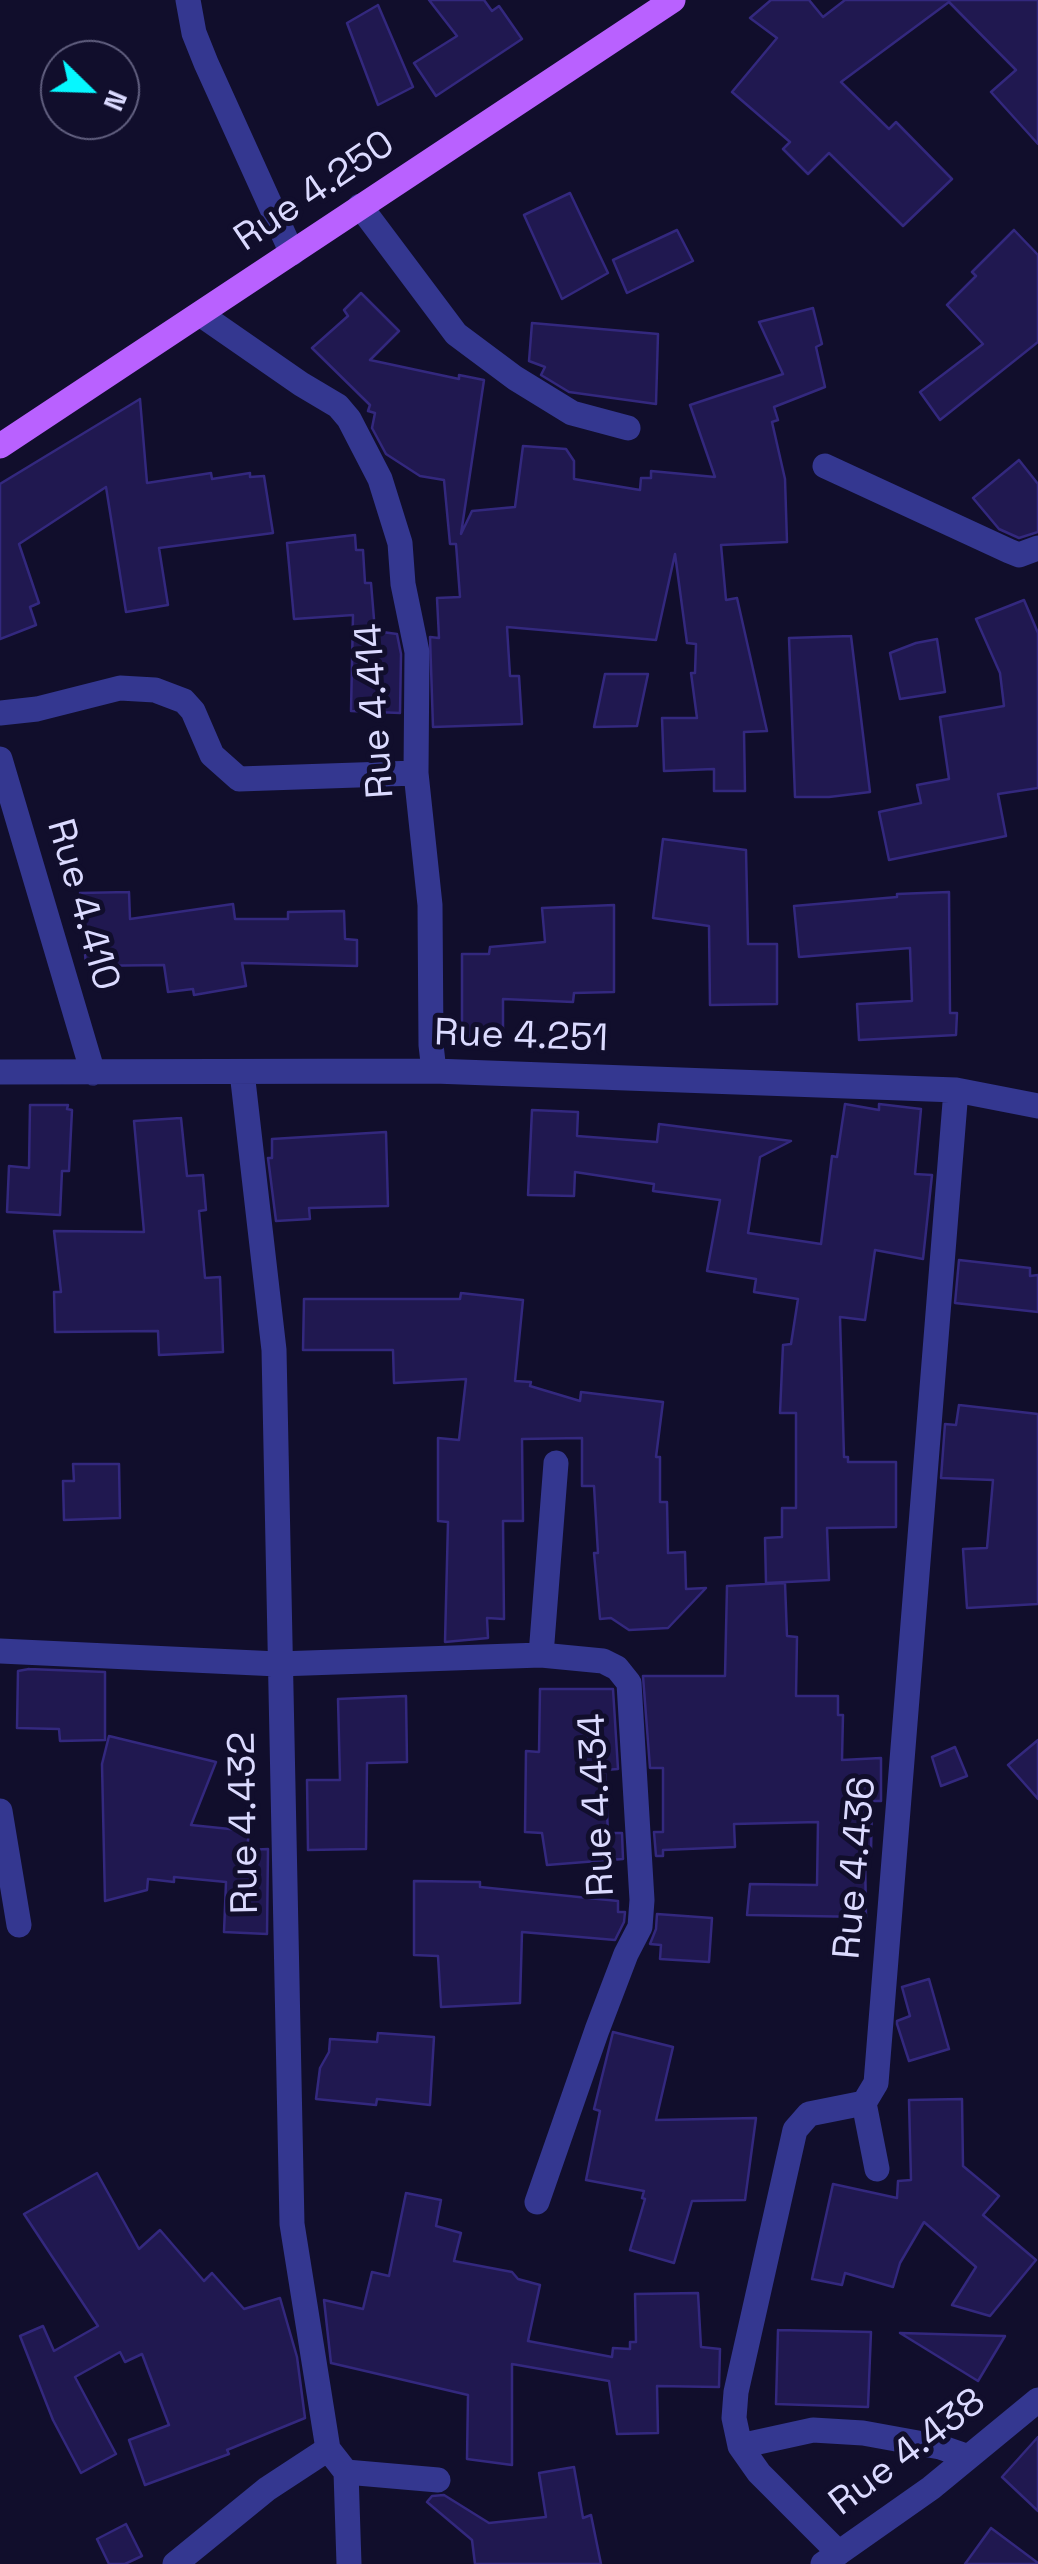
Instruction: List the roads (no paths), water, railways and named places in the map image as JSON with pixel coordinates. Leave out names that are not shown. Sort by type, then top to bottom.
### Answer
[{"type":"main road","name":"Rue 4.250","points":[[0,446],[672,0]]},
{"type":"street","points":[[188,0],[194,33],[206,63],[292,252]]},
{"type":"street","points":[[360,206],[456,334],[515,378],[572,413],[628,428]]},
{"type":"street","name":"Rue 4.414","points":[[200,314],[338,406],[350,419],[380,479],[400,543],[403,584],[417,652],[416,772],[430,904],[434,1071]]},
{"type":"street","points":[[825,466],[1010,552],[1019,554],[1038,548]]},
{"type":"street","points":[[0,713],[37,709],[120,688],[155,690],[184,700],[194,711],[212,755],[239,779],[416,772]]},
{"type":"street","name":"Rue 4.410","points":[[0,759],[93,1073]]},
{"type":"street","name":"Rue 4.251","points":[[0,1072],[434,1071],[956,1090],[1038,1106]]},
{"type":"street","name":"Rue 4.432","points":[[242,1072],[274,1350],[292,2224],[328,2449],[346,2472]]},
{"type":"street","name":"Rue 4.436","points":[[864,2102],[876,2083],[956,1090]]},
{"type":"street","points":[[542,1655],[556,1463]]},
{"type":"street","name":"Rue 4.434","points":[[0,1651],[278,1664],[542,1655],[603,1661],[617,1668],[628,1683],[642,1900],[640,1928],[596,2030],[537,2202]]},
{"type":"street","points":[[0,1811],[19,1925]]},
{"type":"street","points":[[831,2558],[740,2446],[734,2418],[736,2392],[795,2130],[809,2114],[864,2102],[877,2169]]},
{"type":"street","name":"Rue 4.438","points":[[831,2558],[1038,2400]]},
{"type":"street","points":[[740,2446],[813,2430],[863,2433],[969,2456]]},
{"type":"street","points":[[175,2564],[268,2489],[328,2449]]},
{"type":"street","points":[[349,2564],[346,2472],[438,2480]]}]
